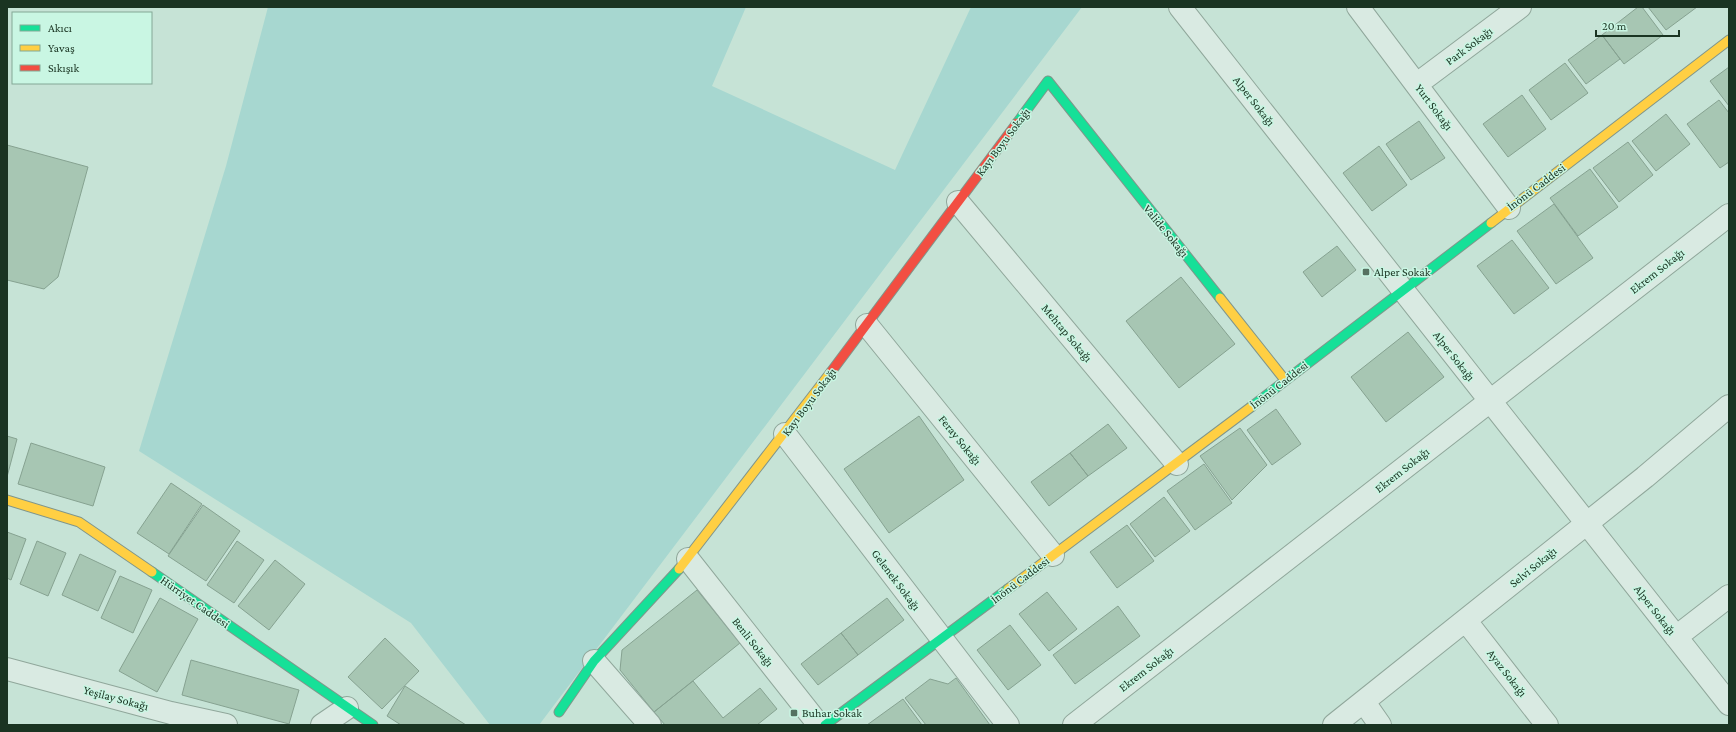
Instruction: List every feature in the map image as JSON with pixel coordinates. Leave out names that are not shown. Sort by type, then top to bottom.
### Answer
[{"type":"street","name":"Alper Sokağı","points":[[1180,7],[1729,704]]},
{"type":"street","name":"Yurt Sokağı","points":[[1358,7],[1509,208]]},
{"type":"street","name":"Park Sokağı","points":[[1417,84],[1520,7]]},
{"type":"street","name":"İnönü Caddesi","points":[[825,725],[1177,464],[1729,40]]},
{"type":"street","name":"Kayı Boyu Sokağı","points":[[559,712],[594,661],[688,559],[785,434],[1048,81]]},
{"type":"street","name":"Valide Sokağı","points":[[1048,81],[1285,380]]},
{"type":"street","name":"Mehtap Sokağı","points":[[958,202],[1177,464]]},
{"type":"street","name":"Ekrem Sokağı","points":[[1074,725],[1729,215]]},
{"type":"street","name":"Feray Sokağı","points":[[866,325],[1054,555]]},
{"type":"street","name":"Selvi Sokağı","points":[[1334,725],[1466,621],[1729,406]]},
{"type":"street","name":"Gelenek Sokağı","points":[[785,434],[1008,725]]},
{"type":"street","name":"Hürriyet Caddesi","points":[[7,500],[80,522],[373,725]]},
{"type":"street","name":"Benli Sokağı","points":[[688,559],[819,725]]},
{"type":"street","points":[[1676,637],[1729,596]]},
{"type":"street","name":"Ayaz Sokağı","points":[[1466,621],[1547,725]]},
{"type":"street","points":[[594,661],[650,725]]},
{"type":"street","name":"Yeşilay Sokağı","points":[[7,669],[171,713],[226,725]]},
{"type":"street","points":[[1364,702],[1380,725]]},
{"type":"street","points":[[322,725],[347,708]]},
{"type":"shaded area","points":[[268,7],[746,7],[712,86],[895,170],[971,7],[1082,7],[539,725],[490,725],[411,623],[139,451],[226,166]]},
{"type":"building","points":[[1638,7],[1642,7],[1663,35],[1624,64],[1602,35]]},
{"type":"building","points":[[1648,7],[1697,7],[1666,30]]},
{"type":"building","points":[[1602,35],[1620,59],[1586,84],[1568,60]]},
{"type":"building","points":[[1565,63],[1588,93],[1551,120],[1529,90]]},
{"type":"building","points":[[1729,67],[1729,106],[1710,81]]},
{"type":"building","points":[[1522,95],[1546,129],[1508,157],[1483,124]]},
{"type":"building","points":[[1719,100],[1729,113],[1729,162],[1720,168],[1687,124]]},
{"type":"building","points":[[1666,114],[1690,144],[1656,171],[1632,141]]},
{"type":"building","points":[[1419,121],[1445,158],[1411,180],[1386,144]]},
{"type":"building","points":[[1628,142],[1653,175],[1619,202],[1593,168]]},
{"type":"building","points":[[7,145],[88,167],[58,277],[44,289],[7,280]]},
{"type":"building","points":[[1379,146],[1407,185],[1372,211],[1343,173]]},
{"type":"building","points":[[1590,169],[1618,207],[1578,236],[1550,198]]},
{"type":"building","points":[[1554,204],[1593,258],[1556,284],[1517,231]]},
{"type":"building","points":[[1512,240],[1549,288],[1514,314],[1477,266]]},
{"type":"building","points":[[1337,246],[1356,270],[1322,297],[1303,272]]},
{"type":"building","points":[[1181,277],[1235,344],[1179,388],[1126,321]]},
{"type":"building","points":[[1408,332],[1444,377],[1386,422],[1351,377]]},
{"type":"building","points":[[1276,409],[1301,444],[1272,465],[1247,430]]},
{"type":"building","points":[[919,416],[964,480],[889,533],[844,469]]},
{"type":"building","points":[[1108,424],[1127,448],[1088,476],[1070,453]]},
{"type":"building","points":[[1240,428],[1267,465],[1232,500],[1200,456]]},
{"type":"building","points":[[7,436],[17,439],[7,477]]},
{"type":"building","points":[[31,443],[105,467],[93,506],[18,484]]},
{"type":"building","points":[[1070,453],[1088,476],[1049,506],[1031,482]]},
{"type":"building","points":[[1204,464],[1232,503],[1195,530],[1167,491]]},
{"type":"building","points":[[171,483],[202,504],[169,554],[137,533]]},
{"type":"building","points":[[1164,497],[1190,531],[1155,557],[1130,524]]},
{"type":"building","points":[[203,505],[240,531],[206,581],[168,556]]},
{"type":"building","points":[[1127,525],[1154,561],[1117,588],[1090,552]]},
{"type":"building","points":[[7,532],[26,539],[11,580],[7,578]]},
{"type":"building","points":[[37,541],[66,553],[48,596],[20,584]]},
{"type":"building","points":[[237,541],[264,560],[234,603],[207,585]]},
{"type":"building","points":[[80,554],[116,571],[98,611],[62,595]]},
{"type":"building","points":[[275,560],[305,584],[269,630],[238,606]]},
{"type":"building","points":[[120,576],[152,590],[133,633],[101,618]]},
{"type":"building","points":[[697,590],[740,643],[654,712],[620,670],[622,650]]},
{"type":"building","points":[[1047,592],[1077,629],[1049,651],[1019,614]]},
{"type":"building","points":[[160,598],[198,619],[157,692],[119,671]]},
{"type":"building","points":[[887,598],[904,620],[858,655],[841,633]]},
{"type":"building","points":[[1118,606],[1140,636],[1075,684],[1053,655]]},
{"type":"building","points":[[1010,625],[1041,665],[1008,690],[977,650]]},
{"type":"building","points":[[841,633],[858,655],[818,685],[801,664]]},
{"type":"building","points":[[385,638],[419,671],[382,709],[348,677]]},
{"type":"building","points":[[191,660],[299,690],[289,724],[182,695]]},
{"type":"building","points":[[956,678],[990,725],[926,725],[905,698],[930,679],[948,684]]},
{"type":"building","points":[[693,681],[723,718],[760,688],[777,709],[757,725],[665,725],[654,712]]},
{"type":"building","points":[[405,686],[466,725],[401,725],[387,716]]},
{"type":"building","points":[[903,699],[922,725],[867,725]]},
{"type":"traffic: fast","points":[[1017,123],[1048,81],[1220,298]]},
{"type":"traffic: fast","points":[[1251,407],[1491,223]]},
{"type":"traffic: fast","points":[[559,712],[594,661],[679,569]]},
{"type":"traffic: fast","points":[[152,572],[373,725]]},
{"type":"traffic: fast","points":[[825,725],[1008,589]]},
{"type":"traffic: slow","points":[[1491,223],[1729,40]]},
{"type":"traffic: slow","points":[[1220,298],[1285,380]]},
{"type":"traffic: slow","points":[[679,569],[831,372]]},
{"type":"traffic: slow","points":[[1008,589],[1251,407]]},
{"type":"traffic: slow","points":[[7,500],[79,522],[152,572]]},
{"type":"traffic: jam","points":[[831,372],[1017,123]]},
{"type":"place","name":"Alper Sokak","points":[[1366,272]]},
{"type":"place","name":"Buhar Sokak","points":[[794,713]]}]
